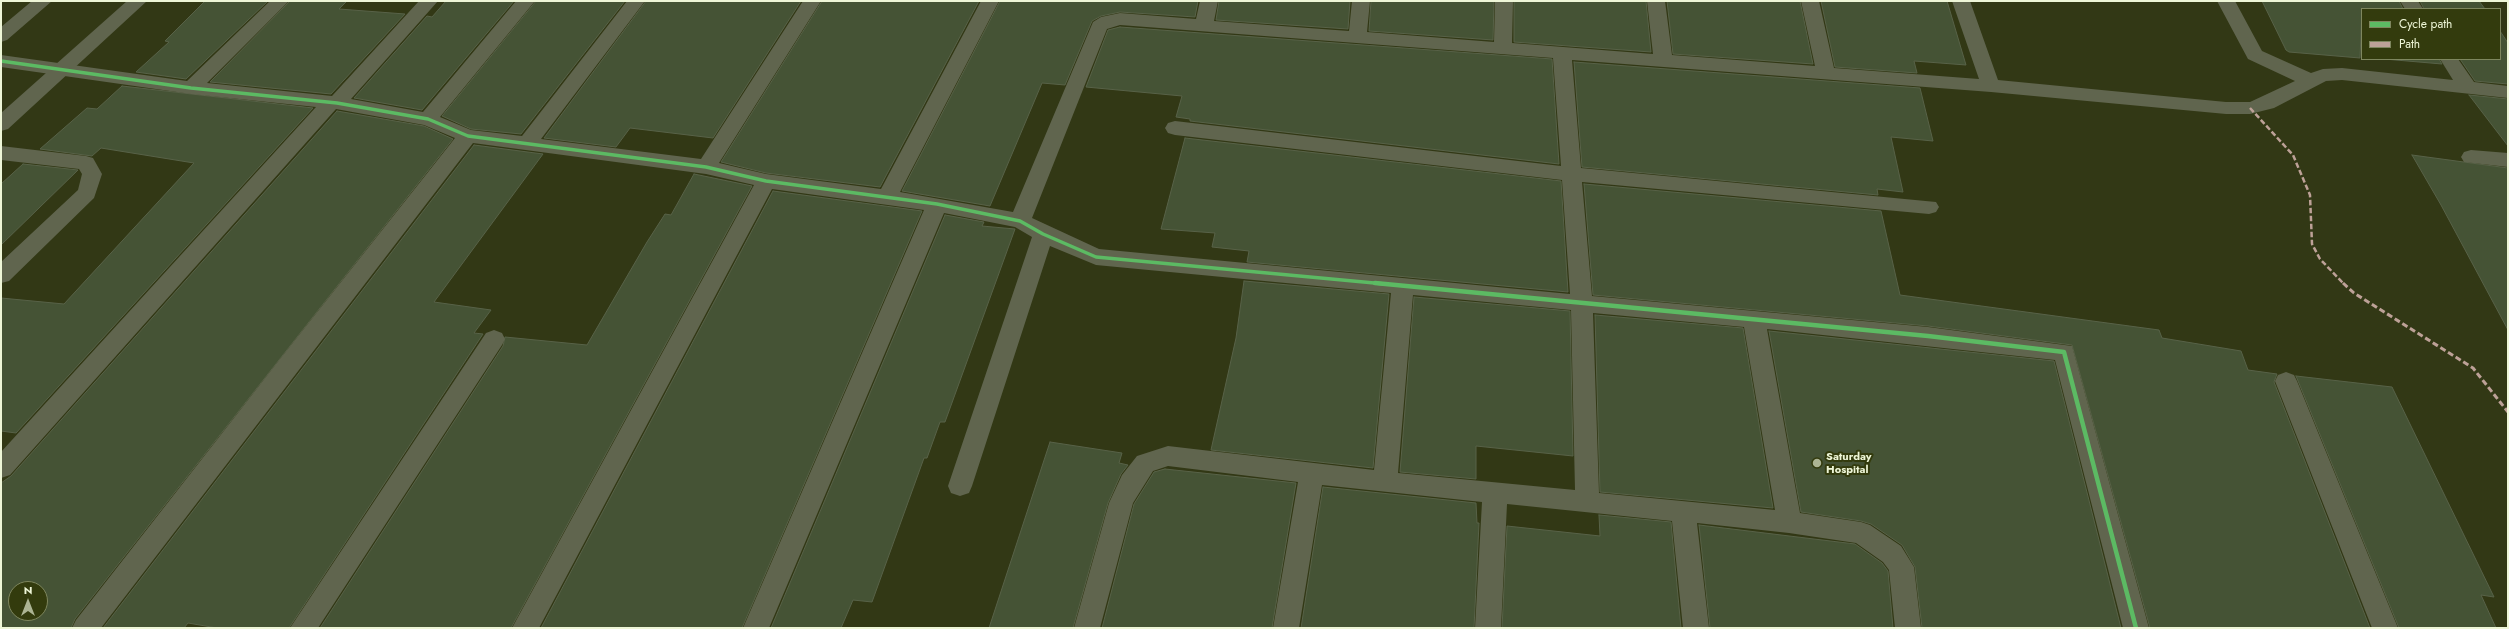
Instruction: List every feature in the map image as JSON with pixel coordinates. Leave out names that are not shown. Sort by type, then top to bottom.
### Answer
[{"type":"street","points":[[1,36],[43,1]]},
{"type":"street","points":[[1,124],[138,1]]},
{"type":"street","points":[[191,88],[280,1]]},
{"type":"street","points":[[1,468],[429,1]]},
{"type":"street","points":[[428,119],[526,1]]},
{"type":"street","points":[[526,145],[636,1]]},
{"type":"street","points":[[706,167],[812,1]]},
{"type":"street","points":[[886,198],[990,1]]},
{"type":"street","points":[[1204,25],[1209,1]]},
{"type":"street","points":[[1357,36],[1361,1]]},
{"type":"street","points":[[1503,48],[1504,1]]},
{"type":"street","points":[[1656,1],[1662,60]]},
{"type":"street","points":[[1810,1],[1826,74]]},
{"type":"street","points":[[1961,1],[1991,86]]},
{"type":"street","points":[[2226,1],[2255,55],[2311,81]]},
{"type":"street","points":[[1020,221],[1099,26],[1107,20],[1120,18],[1991,86],[2226,108],[2250,108],[2267,103],[2323,75],[2342,74],[2508,92]]},
{"type":"street","points":[[1562,52],[1582,303],[1587,500]]},
{"type":"street","points":[[2449,60],[2468,88]]},
{"type":"street","points":[[1,61],[191,88],[334,103],[428,119],[468,136],[526,145],[706,167],[766,181],[937,204],[1020,221],[1043,234],[1096,256],[1928,336],[2064,352],[2136,628]]},
{"type":"street","points":[[1175,128],[1571,174],[1929,207]]},
{"type":"street","points":[[85,628],[288,365],[468,136]]},
{"type":"street","points":[[1,153],[86,163],[92,174],[87,193],[1,275]]},
{"type":"street","points":[[2471,157],[2508,160]]},
{"type":"street","points":[[525,628],[766,181]]},
{"type":"street","points":[[756,628],[937,204]]},
{"type":"street","points":[[960,486],[1043,234]]},
{"type":"street","points":[[1385,482],[1403,286]]},
{"type":"street","points":[[1754,319],[1789,522]]},
{"type":"street","points":[[303,628],[494,339]]},
{"type":"street","points":[[2286,381],[2385,628]]},
{"type":"street","points":[[1088,628],[1120,503],[1131,482],[1145,463],[1168,456],[1312,472],[1385,482],[1587,500],[1789,522],[1861,533],[1892,554],[1901,567],[1908,628]]},
{"type":"street","points":[[1286,628],[1312,472]]},
{"type":"street","points":[[1488,628],[1496,493]]},
{"type":"street","points":[[1683,511],[1696,628]]},
{"type":"building","points":[[205,1],[268,1],[186,79],[136,72],[169,42],[165,41]]},
{"type":"building","points":[[290,1],[347,1],[339,9],[405,14],[331,94],[210,82]]},
{"type":"building","points":[[446,1],[514,1],[422,110],[354,98],[427,16],[432,17]]},
{"type":"building","points":[[536,1],[625,1],[521,134],[471,129],[442,116]]},
{"type":"building","points":[[646,1],[801,1],[713,138],[630,128],[616,147],[544,138]]},
{"type":"building","points":[[822,1],[979,1],[880,187],[766,173],[721,162]]},
{"type":"building","points":[[1000,1],[1198,1],[1195,17],[1120,12],[1101,16],[1092,21],[1065,85],[1042,83],[990,206],[902,191]]},
{"type":"building","points":[[1219,1],[1350,1],[1348,29],[1216,20]]},
{"type":"building","points":[[1371,1],[1494,1],[1493,40],[1369,31]]},
{"type":"building","points":[[1514,1],[1646,1],[1651,52],[1514,42]]},
{"type":"building","points":[[1667,1],[1800,1],[1813,64],[1673,54]]},
{"type":"building","points":[[1821,1],[1947,1],[1966,65],[1914,61],[1917,73],[1835,67]]},
{"type":"building","points":[[2262,1],[2399,1],[2402,8],[2361,8],[2360,58],[2289,52],[2286,50]]},
{"type":"building","points":[[2420,1],[2479,1],[2484,8],[2424,8]]},
{"type":"building","points":[[1120,27],[1552,59],[1559,164],[1190,121],[1190,119],[1176,117],[1182,96],[1086,87],[1108,30]]},
{"type":"building","points":[[2501,32],[2508,43],[2508,84],[2475,81],[2461,60],[2501,60]]},
{"type":"building","points":[[2396,60],[2440,60],[2442,64]]},
{"type":"building","points":[[1574,62],[1920,88],[1933,141],[1891,137],[1903,192],[1877,189],[1878,195],[1582,167]]},
{"type":"building","points":[[122,86],[313,108],[16,433],[1,431],[1,298],[64,304],[194,163],[101,148],[92,156],[40,149],[87,108],[97,109]]},
{"type":"building","points":[[2469,95],[2508,99],[2508,146]]},
{"type":"building","points":[[337,111],[424,126],[453,139],[75,619],[71,628],[1,628],[1,483],[11,476]]},
{"type":"building","points":[[1185,138],[1561,181],[1568,292],[1247,262],[1249,251],[1212,247],[1215,233],[1161,229]]},
{"type":"building","points":[[474,145],[543,154],[434,302],[491,310],[474,333],[483,334],[289,628],[217,628],[188,623],[184,628],[103,628]]},
{"type":"building","points":[[2412,155],[2508,168],[2508,330],[2441,205]]},
{"type":"building","points":[[23,164],[78,170],[1,245],[1,184]]},
{"type":"building","points":[[694,174],[752,186],[511,628],[320,628],[503,346],[505,337],[587,345],[647,242],[665,214],[671,215]]},
{"type":"building","points":[[1584,184],[1881,211],[1900,295],[2159,330],[2162,338],[2241,351],[2248,370],[2277,374],[2274,382],[2370,628],[2150,628],[2072,345],[1928,326],[1593,295]]},
{"type":"building","points":[[773,191],[922,211],[742,628],[541,628]]},
{"type":"building","points":[[945,215],[984,222],[982,226],[1015,229],[945,422],[940,422],[927,458],[924,458],[872,602],[853,600],[841,628],[771,628]]},
{"type":"building","points":[[1244,281],[1389,294],[1373,468],[1211,450],[1236,338]]},
{"type":"building","points":[[1414,297],[1570,311],[1573,456],[1476,446],[1476,479],[1400,472]]},
{"type":"building","points":[[1595,315],[1743,328],[1773,508],[1600,492]]},
{"type":"building","points":[[1769,331],[2054,361],[2121,628],[1922,628],[1915,567],[1902,545],[1871,524],[1861,521],[1801,512]]},
{"type":"building","points":[[2296,376],[2392,387],[2494,597],[2481,595],[2496,628],[2399,628]]},
{"type":"building","points":[[1050,442],[1122,453],[1119,463],[1128,465],[1121,474],[1108,503],[1073,628],[989,628]]},
{"type":"building","points":[[1165,469],[1296,483],[1272,628],[1102,628],[1134,504],[1154,472]]},
{"type":"building","points":[[1323,487],[1476,503],[1477,523],[1479,523],[1474,628],[1301,628]]},
{"type":"building","points":[[1599,515],[1671,522],[1681,628],[1502,628],[1507,526],[1600,536]]},
{"type":"building","points":[[1699,525],[1855,544],[1882,563],[1888,571],[1893,628],[1710,628]]},
{"type":"marked path","points":[[2250,108],[2293,155],[2310,195],[2312,244],[2320,259],[2335,277],[2354,293],[2473,368],[2508,412]]},
{"type":"cycle path","points":[[1,61],[191,88],[337,103],[428,119],[468,136],[706,167],[766,181],[937,204],[1020,221],[1043,234],[1096,257],[1928,336],[2064,352],[2136,628]]},
{"type":"place","name":"Saturday Hospital","points":[[1817,463]]}]
